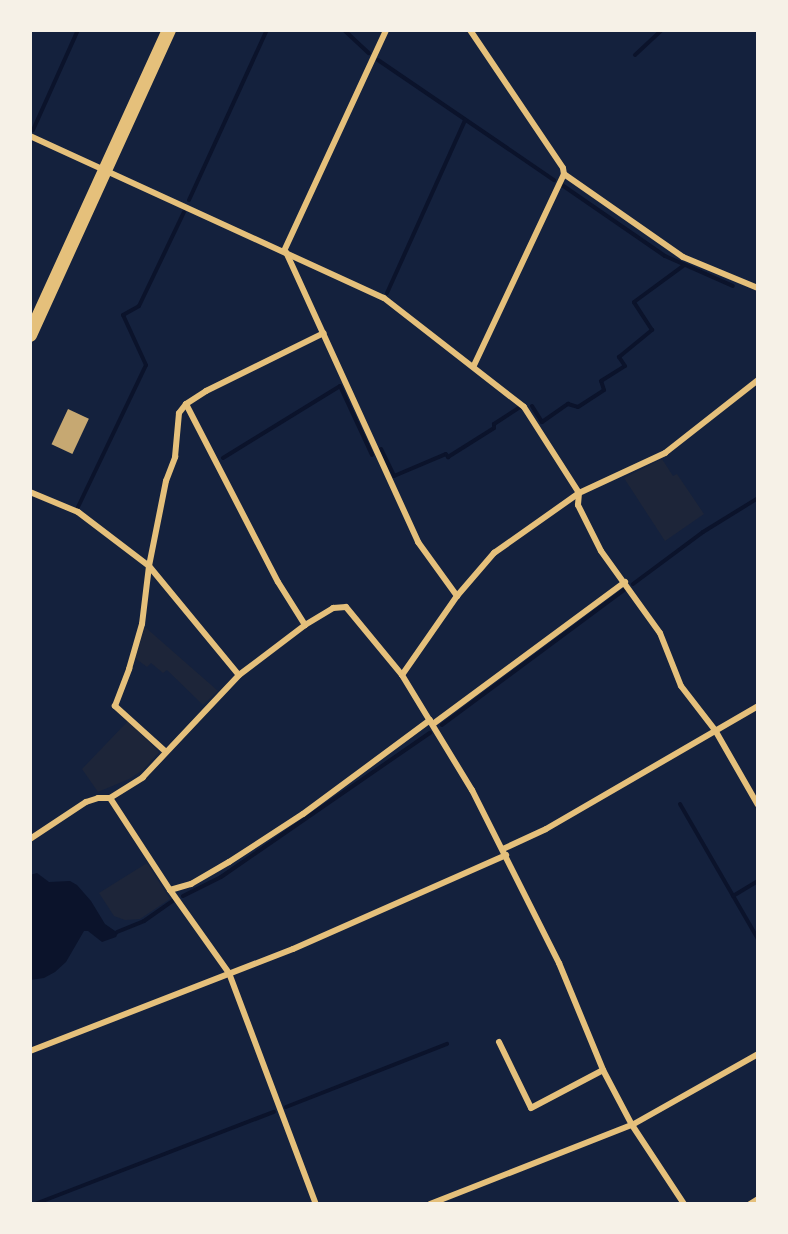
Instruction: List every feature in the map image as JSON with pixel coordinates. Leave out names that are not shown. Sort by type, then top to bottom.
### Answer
[{"type":"main road","points":[[30,335],[169,30]]},
{"type":"street","points":[[285,252],[386,30]]},
{"type":"street","points":[[470,30],[563,168],[564,174],[473,368]]},
{"type":"street","points":[[30,136],[384,298],[524,407],[579,493],[578,505],[601,551],[660,633],[681,686],[715,730],[758,805]]},
{"type":"street","points":[[564,174],[683,257],[758,288]]},
{"type":"street","points":[[285,252],[418,542],[457,596]]},
{"type":"street","points":[[166,752],[114,706],[129,669],[142,624],[149,566],[166,481],[175,457],[179,413],[186,404],[206,391],[324,333]]},
{"type":"street","points":[[402,675],[457,596],[494,552],[579,493],[665,453],[758,380]]},
{"type":"street","points":[[186,404],[278,582],[305,625]]},
{"type":"street","points":[[30,492],[78,512],[149,566],[239,675]]},
{"type":"street","points":[[170,890],[191,884],[303,814],[625,582]]},
{"type":"street","points":[[30,839],[86,802],[98,798],[110,798],[143,777],[239,675],[305,625],[333,608],[346,608],[402,675],[432,722],[504,852],[559,963],[603,1070],[632,1125],[684,1204]]},
{"type":"street","points":[[30,1051],[293,949],[504,852],[758,706]]},
{"type":"street","points":[[110,798],[170,890],[229,973],[316,1204]]},
{"type":"street","points":[[499,1042],[531,1108],[603,1070]]},
{"type":"street","points":[[430,1204],[632,1125],[758,1054]]},
{"type":"street","points":[[750,1204],[758,1199]]},
{"type":"shaded area","points":[[662,459],[673,476],[677,474],[704,514],[665,541],[624,478]]},
{"type":"shaded area","points":[[145,627],[218,691],[203,705],[167,670],[163,673],[151,663],[147,667],[135,658]]},
{"type":"shaded area","points":[[128,721],[159,752],[143,770],[129,779],[98,792],[82,769]]},
{"type":"shaded area","points":[[147,863],[170,899],[140,919],[125,920],[114,916],[99,893]]},
{"type":"shaded area","points":[[37,873],[49,882],[70,881],[77,885],[91,901],[105,924],[118,933],[116,937],[102,942],[88,931],[84,931],[66,962],[55,972],[44,978],[30,980],[30,875]]},
{"type":"building","points":[[68,409],[89,419],[72,454],[52,444]]},
{"type":"waterway","points":[[33,130],[78,30]]},
{"type":"waterway","points":[[189,200],[267,30]]},
{"type":"waterway","points":[[344,30],[369,53]]},
{"type":"waterway","points":[[635,55],[662,30]]},
{"type":"waterway","points":[[378,60],[554,180]]},
{"type":"waterway","points":[[387,293],[465,120]]},
{"type":"waterway","points":[[562,185],[665,256],[733,286]]},
{"type":"waterway","points":[[78,507],[146,365],[123,315],[139,306],[184,212]]},
{"type":"waterway","points":[[532,406],[542,422],[568,404],[578,407],[604,390],[601,381],[625,366],[619,357],[652,330],[634,302],[683,266]]},
{"type":"waterway","points":[[223,458],[340,386],[372,455]]},
{"type":"waterway","points":[[381,449],[394,476],[446,454],[448,457],[494,428],[494,424],[519,408]]},
{"type":"waterway","points":[[633,584],[703,532],[758,498]]},
{"type":"waterway","points":[[442,725],[625,589]]},
{"type":"waterway","points":[[183,896],[221,877],[430,733]]},
{"type":"waterway","points":[[680,804],[758,939]]},
{"type":"waterway","points":[[733,896],[758,881]]},
{"type":"waterway","points":[[117,932],[144,921],[173,901]]},
{"type":"waterway","points":[[286,1107],[447,1044]]},
{"type":"waterway","points":[[35,1204],[274,1112]]}]
